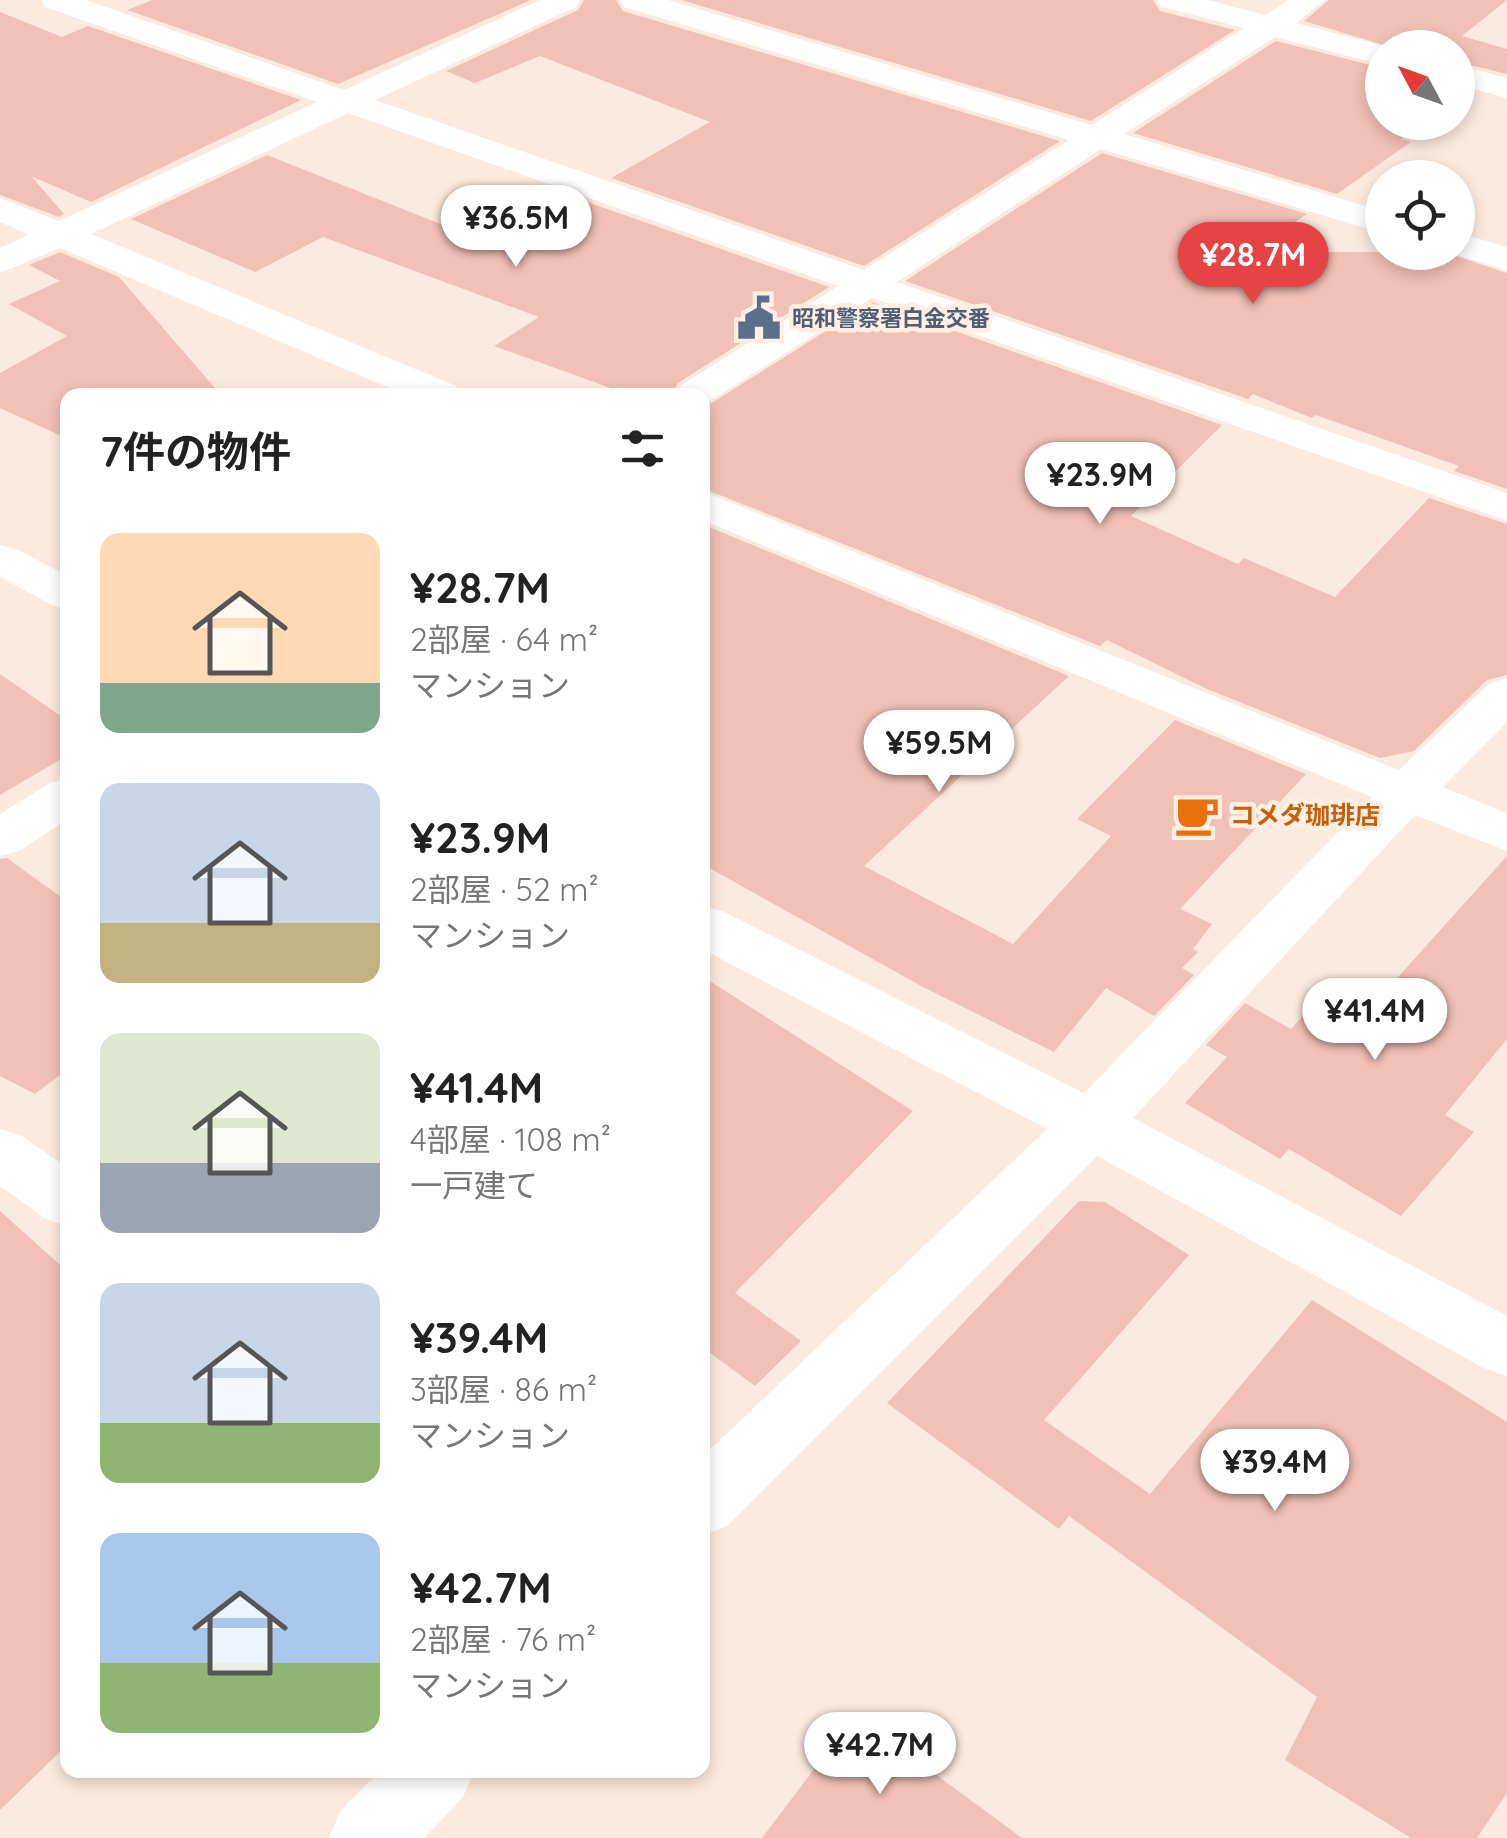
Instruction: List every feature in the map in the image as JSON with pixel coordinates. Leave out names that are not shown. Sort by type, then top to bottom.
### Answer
[{"type":"street","points":[[56,0],[1507,508]]},
{"type":"street","points":[[0,262],[565,0]]},
{"type":"street","points":[[636,0],[1365,217]]},
{"type":"street","points":[[1172,0],[1365,51]]},
{"type":"street","points":[[706,388],[1310,0]]},
{"type":"street","points":[[1475,80],[1507,88]]},
{"type":"street","points":[[0,209],[423,388]]},
{"type":"street","points":[[1475,249],[1507,259]]},
{"type":"street","points":[[710,507],[1410,790],[1507,833]]},
{"type":"street","points":[[0,559],[60,591]]},
{"type":"street","points":[[710,1496],[1091,1124],[1507,694]]},
{"type":"street","points":[[0,838],[60,799]]},
{"type":"street","points":[[710,929],[1091,1124],[1507,1348]]},
{"type":"street","points":[[0,1153],[60,1195]]},
{"type":"street","points":[[369,1838],[428,1778]]},
{"type":"building","points":[[152,0],[531,0],[338,84],[127,10]]},
{"type":"building","points":[[584,0],[616,0],[623,11],[1060,141],[864,266],[611,178],[710,122],[540,56],[475,83],[446,71],[578,10]]},
{"type":"building","points":[[681,0],[1153,0],[1160,11],[1235,30],[1091,121]]},
{"type":"building","points":[[1329,0],[1507,0],[1470,30],[1365,30],[1365,39],[1304,21]]},
{"type":"building","points":[[0,12],[62,37],[88,26],[301,100],[91,202],[31,176],[64,214],[59,217],[0,195]]},
{"type":"building","points":[[1475,40],[1507,49],[1507,74],[1475,66]]},
{"type":"building","points":[[1276,41],[1365,64],[1365,140],[1411,142],[1385,160],[1365,160],[1365,174],[1337,194],[1133,133]]},
{"type":"building","points":[[1102,153],[1307,214],[1251,252],[1365,252],[1365,270],[1475,270],[1475,262],[1507,273],[1507,489],[1454,471],[1459,466],[1316,415],[1312,418],[1253,394],[1248,399],[905,281]]},
{"type":"building","points":[[267,155],[458,231],[506,204],[537,217],[576,198],[829,287],[675,388],[611,388],[494,346],[539,317],[323,237],[255,272],[131,219]]},
{"type":"building","points":[[60,252],[119,277],[215,388],[60,388],[60,435],[0,408],[0,373],[67,336],[9,304],[60,281],[29,265]]},
{"type":"building","points":[[872,302],[1222,425],[1131,516],[1238,564],[1244,558],[1335,597],[1429,498],[1507,524],[1507,675],[1487,680],[1414,751],[1380,758],[1207,689],[1107,640],[1100,646],[710,491],[710,404]]},
{"type":"building","points":[[710,527],[1069,676],[864,866],[1013,944],[1111,836],[1077,819],[1175,720],[1306,774],[1180,909],[1212,924],[1193,949],[1198,952],[1182,968],[1194,975],[1154,1016],[1106,988],[1054,1052],[923,987],[710,868]]},
{"type":"building","points":[[0,674],[60,715],[60,760],[0,795]]},
{"type":"building","points":[[1507,856],[1507,1039],[1445,1115],[1474,1132],[1401,1216],[1289,1149],[1280,1159],[1185,1103],[1227,1057],[1206,1045],[1245,1003],[1291,1029],[1322,995],[1362,1017]]},
{"type":"building","points":[[7,858],[60,896],[60,1075],[35,1094],[0,1076],[0,859]]},
{"type":"building","points":[[710,981],[913,1111],[735,1293],[801,1341],[755,1386],[710,1353]]},
{"type":"building","points":[[1079,1201],[1105,1202],[1189,1255],[1044,1420],[1150,1494],[1312,1300],[1507,1422],[1507,1793],[1477,1838],[1411,1838],[1285,1760],[1317,1697],[1069,1516],[1059,1529],[887,1403]]},
{"type":"building","points":[[0,1211],[60,1265],[60,1752],[0,1810]]},
{"type":"building","points":[[855,1715],[1022,1838],[762,1838]]},
{"type":"place","name":"昭和警察署白金交番","points":[[759,318]]},
{"type":"place","name":"コメダ珈琲店","points":[[1197,815]]}]
